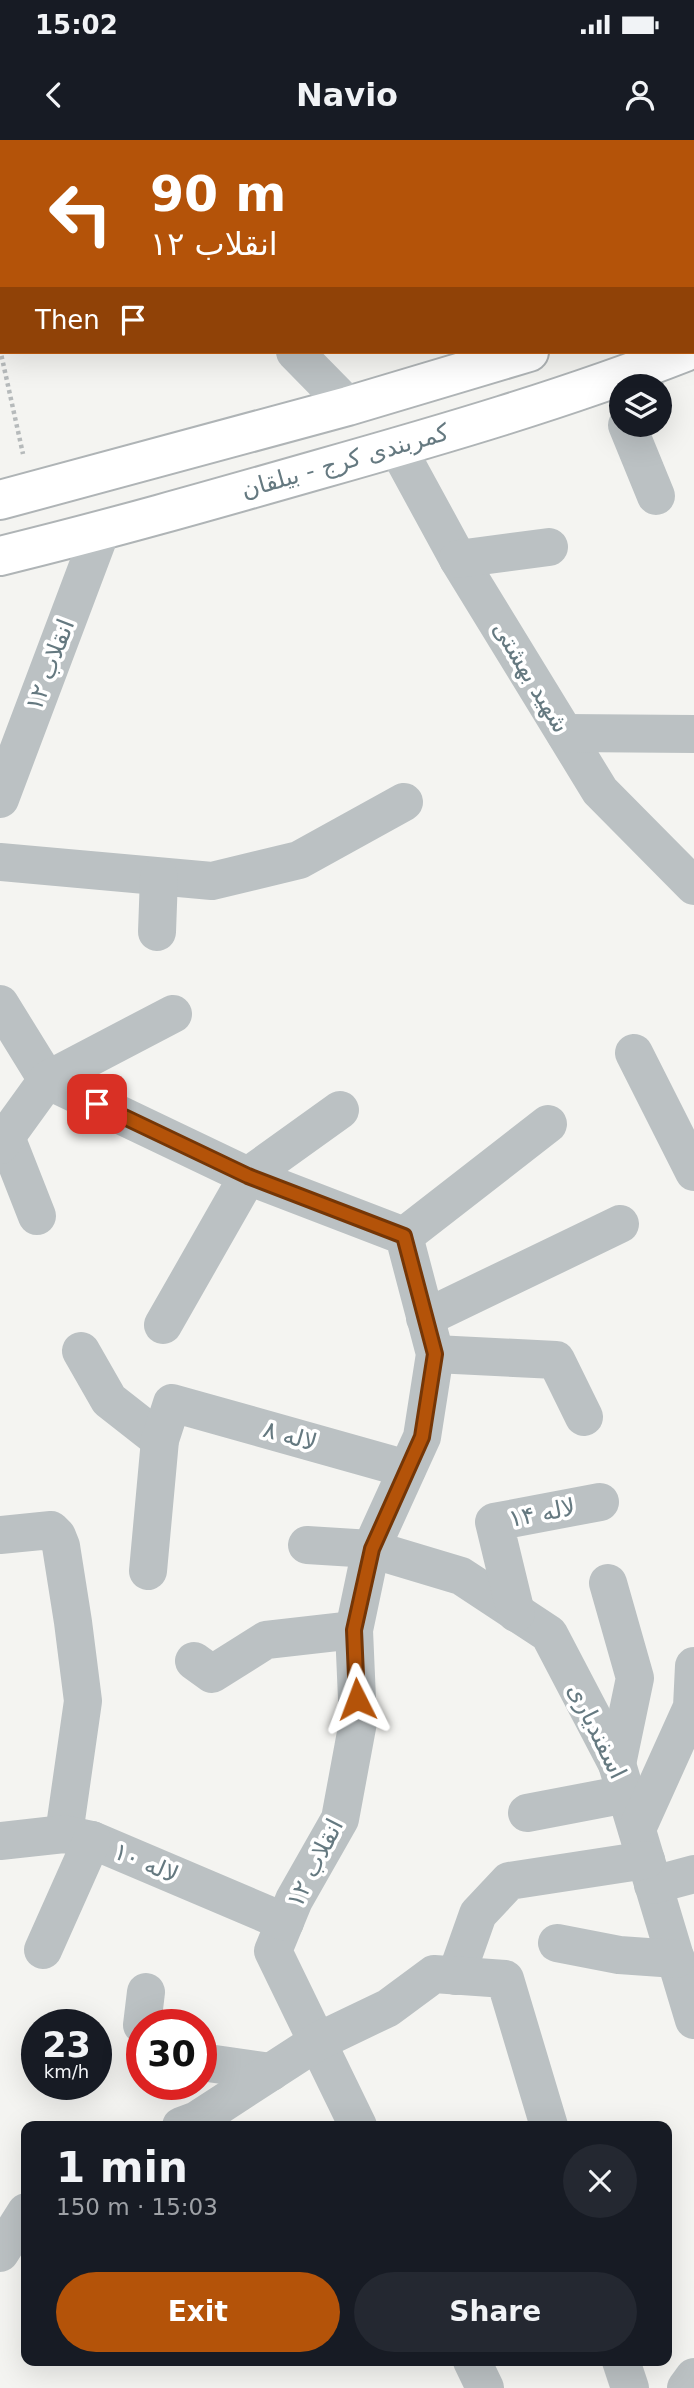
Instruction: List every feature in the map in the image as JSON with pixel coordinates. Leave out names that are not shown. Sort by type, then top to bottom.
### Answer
[{"type":"highway","points":[[16,496],[348,406],[521,354]]},
{"type":"highway","name":"کمربندی کرج - بیلقان","points":[[653,374],[685,354]]},
{"type":"highway","name":"کمربندی کرج - بیلقان","points":[[0,555],[101,531],[397,447],[609,398]]},
{"type":"street","points":[[297,354],[348,406]]},
{"type":"street","points":[[632,437],[656,496]]},
{"type":"street","name":"شهید بهشتی","points":[[397,447],[458,559],[600,791],[694,886]]},
{"type":"street","name":"انقلاب ۱۲","points":[[0,799],[101,531]]},
{"type":"street","points":[[458,559],[549,547]]},
{"type":"street","points":[[565,733],[694,734]]},
{"type":"street","points":[[0,862],[212,881],[299,860],[404,802]]},
{"type":"street","points":[[157,932],[159,877]]},
{"type":"street","points":[[0,1004],[47,1080],[248,1176],[404,1236],[548,1124]]},
{"type":"street","points":[[37,1216],[3,1141],[47,1080],[173,1014]]},
{"type":"street","points":[[634,1053],[694,1172]]},
{"type":"street","points":[[163,1325],[248,1176],[340,1110]]},
{"type":"street","points":[[430,1336],[620,1224]]},
{"type":"street","name":"انقلاب ۱۲","points":[[356,2121],[273,1951],[294,1900],[340,1819],[358,1722],[354,1630],[372,1549],[422,1437],[430,1336],[404,1236]]},
{"type":"street","points":[[430,1336],[556,1360],[584,1417]]},
{"type":"street","points":[[81,1352],[109,1400],[160,1440],[148,1571]]},
{"type":"street","name":"لاله ۸","points":[[160,1440],[172,1403],[407,1469]]},
{"type":"street","name":"لاله ۱۴","points":[[516,1613],[494,1522],[600,1502]]},
{"type":"street","points":[[0,1535],[51,1530],[57,1536],[74,1622],[83,1701],[78,1837],[43,1950]]},
{"type":"street","name":"اسفندیاری","points":[[307,1545],[372,1549],[461,1576],[549,1634],[636,1827],[693,2016]]},
{"type":"street","points":[[608,1583],[635,1678],[636,1827]]},
{"type":"street","points":[[194,1661],[212,1674],[266,1640],[354,1630]]},
{"type":"street","points":[[456,1976],[478,1914],[509,1881],[636,1827],[692,1707],[694,1666]]},
{"type":"street","points":[[527,1813],[636,1827],[694,1874]]},
{"type":"street","name":"لاله ۱۰","points":[[0,1841],[78,1837],[285,1922]]},
{"type":"street","points":[[557,1943],[619,1955],[676,1959]]},
{"type":"street","points":[[194,2121],[317,2042],[388,2008],[434,1974],[505,1979],[548,2121]]},
{"type":"street","points":[[217,2064],[271,2072]]},
{"type":"street","points":[[0,2253],[21,2220]]},
{"type":"street","points":[[474,2366],[485,2388]]},
{"type":"street","points":[[623,2366],[630,2388]]},
{"type":"street","points":[[686,2388],[694,2377]]},
{"type":"path","points":[[1,354],[16,496]]},
{"type":"route","points":[[97,1104],[248,1176],[404,1236],[435,1354],[422,1437],[372,1549],[354,1630],[357,1699]]}]
